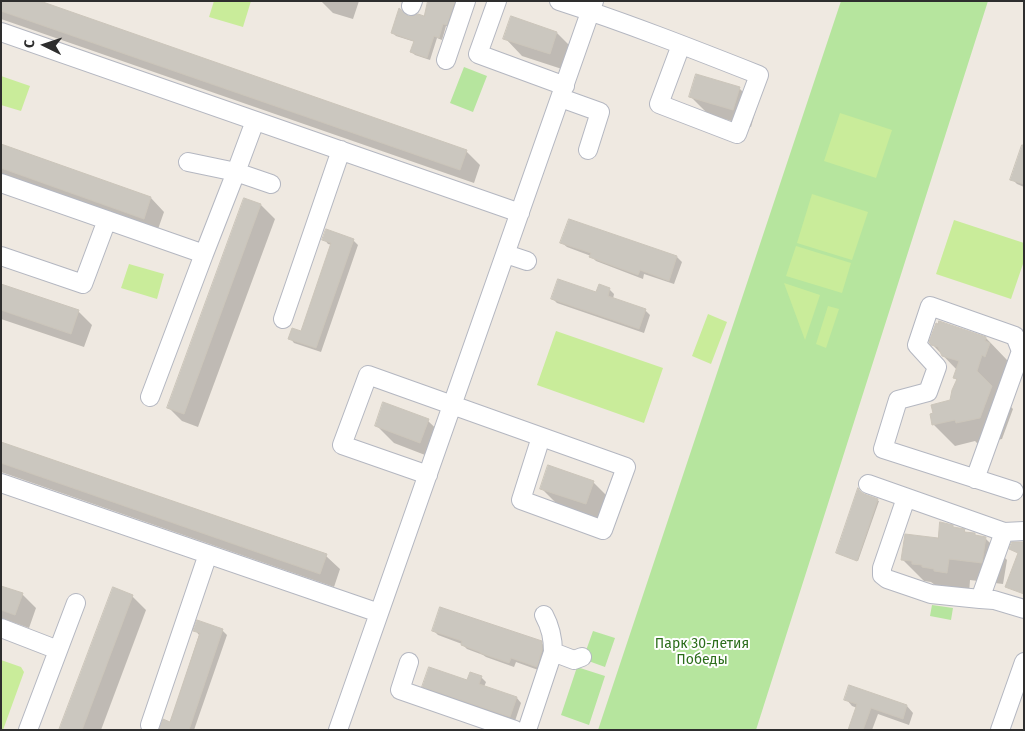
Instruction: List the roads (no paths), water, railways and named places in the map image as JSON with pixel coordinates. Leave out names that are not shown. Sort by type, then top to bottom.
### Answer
[{"type":"street","points":[[466,1],[449,52],[478,54],[563,92],[600,112],[588,150]]},
{"type":"street","points":[[478,54],[498,1]]},
{"type":"street","points":[[560,1],[593,6],[681,45],[759,74],[737,134],[659,104],[681,45]]},
{"type":"street","points":[[338,730],[593,6]]},
{"type":"street","points":[[1,32],[520,213]]},
{"type":"street","points":[[150,397],[255,120]]},
{"type":"street","points":[[283,319],[341,150]]},
{"type":"street","points":[[188,162],[236,172],[271,184]]},
{"type":"street","points":[[1,183],[204,254]]},
{"type":"street","points":[[1,256],[83,284],[107,220]]},
{"type":"street","points":[[506,254],[527,261]]},
{"type":"street","points":[[975,479],[1023,352],[1015,336],[930,306],[916,345],[937,367],[928,392],[898,400],[883,449],[975,479],[1014,491]]},
{"type":"street","points":[[428,475],[342,445],[368,375],[626,467],[603,530],[521,500],[541,437]]},
{"type":"street","points":[[1,483],[379,613]]},
{"type":"street","points":[[868,484],[1004,532],[1024,531]]},
{"type":"street","points":[[906,498],[882,568],[882,575],[887,579],[931,594],[994,600],[1024,609]]},
{"type":"street","points":[[980,599],[1004,532]]},
{"type":"street","points":[[150,725],[208,554]]},
{"type":"street","points":[[28,730],[76,603]]},
{"type":"street","points":[[527,730],[553,652],[551,630],[544,615]]},
{"type":"street","points":[[1,628],[58,650]]},
{"type":"street","points":[[553,652],[577,662]]},
{"type":"street","points":[[409,662],[400,690],[515,730]]},
{"type":"street","points":[[1000,730],[1020,687],[1024,662]]},
{"type":"park label","name":"Парк 30-летия Победы","points":[[702,652]]}]
